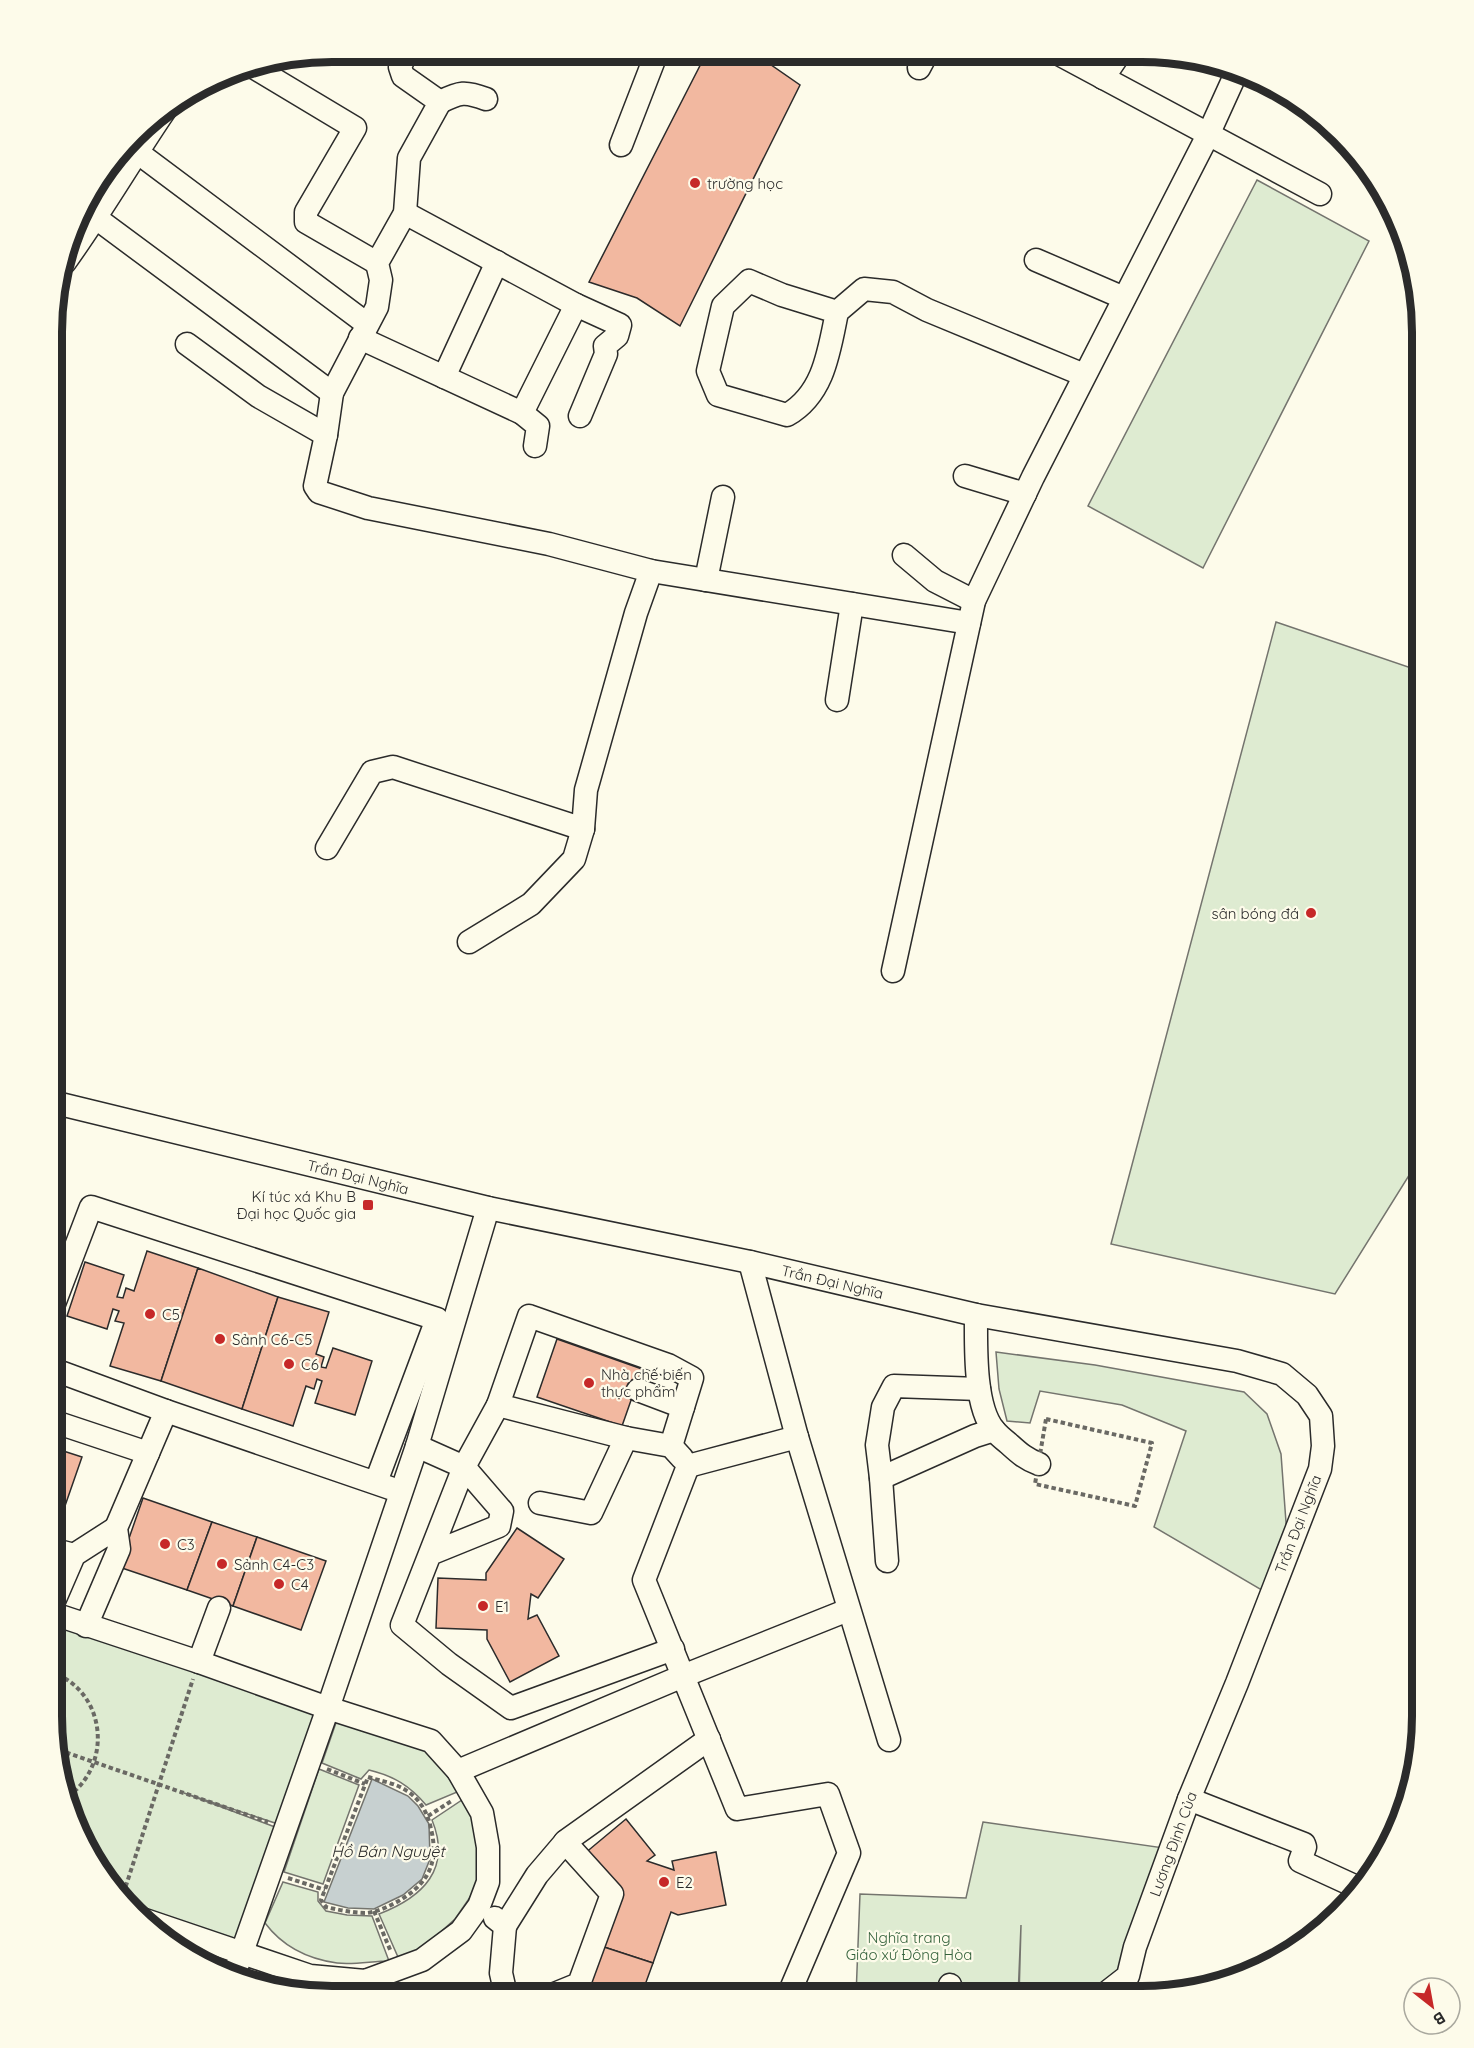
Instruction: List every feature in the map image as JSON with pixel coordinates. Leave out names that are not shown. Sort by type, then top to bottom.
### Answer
[{"type":"street","points":[[402,62],[399,67],[403,76],[440,102]]},
{"type":"street","points":[[621,146],[653,62]]},
{"type":"street","points":[[1074,62],[1320,194]]},
{"type":"street","points":[[1103,78],[1114,62]]},
{"type":"street","points":[[261,71],[355,128],[306,212],[306,222],[377,263]]},
{"type":"street","points":[[893,971],[974,601],[1024,494],[1208,135],[1234,78]]},
{"type":"street","points":[[486,99],[469,93],[456,94],[440,102],[410,158],[405,213],[377,263],[381,280],[377,307],[332,393],[315,486],[319,492],[368,508],[549,544],[651,571],[969,623]]},
{"type":"street","points":[[76,246],[150,133]]},
{"type":"street","points":[[137,152],[364,331],[444,377],[522,413],[538,426],[535,446]]},
{"type":"street","points":[[405,213],[620,325],[617,336],[605,346],[606,354],[583,408]]},
{"type":"street","points":[[96,218],[332,393]]},
{"type":"street","points":[[1036,260],[1124,298]]},
{"type":"street","points":[[444,377],[497,262]]},
{"type":"street","points":[[837,312],[782,295],[749,281],[723,306],[708,371],[718,395],[786,415],[796,410],[808,399],[817,385],[825,365],[837,312],[864,290],[893,292],[927,310],[1084,375]]},
{"type":"street","points":[[522,413],[576,304]]},
{"type":"street","points":[[187,344],[258,396],[326,435]]},
{"type":"street","points":[[965,476],[1024,494]]},
{"type":"street","points":[[706,580],[723,497]]},
{"type":"street","points":[[904,555],[935,581],[974,601]]},
{"type":"street","points":[[469,942],[531,904],[574,859],[583,829],[586,789],[636,613],[651,571]]},
{"type":"street","points":[[837,700],[852,604]]},
{"type":"street","points":[[327,848],[372,772],[393,767],[583,829]]},
{"type":"street","name":"Trần Đại Nghĩa","points":[[62,1104],[488,1208],[750,1262],[976,1315],[1237,1362],[1282,1374],[1307,1395],[1321,1416],[1323,1428],[1320,1469],[1237,1683]]},
{"type":"street","points":[[62,1284],[92,1207],[437,1319],[376,1482]]},
{"type":"street","points":[[238,1963],[417,1446],[488,1208]]},
{"type":"street","points":[[750,1262],[796,1437],[889,1740]]},
{"type":"street","points":[[976,1315],[979,1389],[988,1420],[994,1430],[1026,1459],[1039,1464]]},
{"type":"street","points":[[671,1446],[692,1378],[668,1365],[529,1316],[498,1405],[464,1467],[402,1625],[449,1664],[511,1708],[673,1649]]},
{"type":"street","points":[[62,1373],[400,1492]]},
{"type":"street","points":[[887,1561],[877,1445],[883,1407],[894,1386],[979,1389]]},
{"type":"street","points":[[639,1390],[683,1407]]},
{"type":"street","points":[[498,1405],[626,1438],[671,1446],[688,1466]]},
{"type":"street","points":[[64,1616],[119,1549],[116,1528],[166,1410]]},
{"type":"street","points":[[62,1425],[148,1453]]},
{"type":"street","points":[[881,1478],[975,1436],[994,1430]]},
{"type":"street","points":[[688,1466],[796,1437]]},
{"type":"street","points":[[540,1503],[591,1513],[626,1438]]},
{"type":"street","points":[[417,1446],[464,1467],[502,1511],[499,1526],[429,1554]]},
{"type":"street","points":[[688,1466],[645,1580],[737,1809],[828,1794],[849,1852],[792,1986]]},
{"type":"street","points":[[62,1552],[74,1555],[116,1528]]},
{"type":"street","points":[[64,1616],[74,1555]]},
{"type":"street","points":[[199,1662],[219,1608]]},
{"type":"street","points":[[464,1781],[683,1676],[848,1610]]},
{"type":"street","points":[[64,1616],[328,1708],[431,1741],[464,1781],[482,1813],[488,1847],[488,1882],[480,1906],[461,1931],[422,1960],[399,1969],[380,1986],[365,1981],[310,1976],[238,1963],[166,1930]]},
{"type":"street","name":"Lương Định Của","points":[[1115,1986],[1128,1976],[1135,1947],[1189,1799],[1237,1683]]},
{"type":"street","points":[[504,1986],[501,1972],[505,1926],[537,1875],[565,1842],[709,1739]]},
{"type":"street","points":[[1189,1799],[1304,1844],[1300,1862],[1353,1885]]},
{"type":"street","points":[[565,1842],[612,1894],[579,1984],[574,1986]]},
{"type":"street","points":[[480,1906],[505,1926]]},
{"type":"path","points":[[1046,1419],[1152,1443],[1135,1506],[1035,1484],[1039,1464],[1046,1419]]},
{"type":"path","points":[[125,1889],[199,1662]]},
{"type":"path","points":[[62,1678],[74,1684],[92,1706],[99,1734],[95,1762],[86,1780],[73,1792]]},
{"type":"path","points":[[64,1752],[285,1828]]},
{"type":"path","points":[[309,1761],[365,1784]]},
{"type":"path","points":[[368,1777],[407,1790],[428,1816],[435,1849],[431,1868],[423,1881],[407,1897],[368,1913],[326,1907],[321,1900],[368,1777]]},
{"type":"path","points":[[428,1816],[464,1781]]},
{"type":"path","points":[[270,1872],[325,1890]]},
{"type":"path","points":[[374,1911],[399,1969]]},
{"type":"green space","points":[[1257,180],[1369,241],[1203,568],[1088,506]]},
{"type":"green space","name":"sân bóng đá","points":[[1276,622],[1412,668],[1412,1171],[1335,1294],[1111,1244]]},
{"type":"green space","points":[[996,1352],[1095,1365],[1244,1392],[1267,1414],[1281,1454],[1287,1536],[1265,1592],[1154,1527],[1186,1431],[1122,1405],[1040,1391],[1030,1423],[1007,1421],[999,1389]]},
{"type":"green space","points":[[62,1617],[327,1708],[284,1826],[184,1793],[283,1830],[245,1945],[144,1910],[117,1881],[89,1836],[76,1803],[64,1752]]},
{"type":"green space","points":[[338,1717],[435,1750],[462,1790],[426,1805],[408,1787],[386,1775],[369,1770],[361,1779],[322,1763]]},
{"type":"green space","points":[[319,1769],[359,1785],[323,1884],[284,1872]]},
{"type":"green space","points":[[471,1794],[486,1864],[473,1893],[455,1919],[415,1952],[398,1957],[379,1914],[409,1899],[430,1879],[436,1867],[438,1853],[437,1837],[432,1820]]},
{"type":"green space","name":"Nghĩa trang Giáo xứ Đông Hòa","points":[[983,1822],[1171,1849],[1123,1975],[1110,1986],[1019,1986],[1021,1925],[1018,1986],[856,1986],[860,1894],[966,1898]]},
{"type":"green space","points":[[283,1882],[318,1892],[318,1901],[326,1911],[372,1916],[389,1961],[337,1963],[306,1955],[288,1945],[265,1923]]},
{"type":"water","name":"Hồ Bán Nguyệt","points":[[372,1779],[408,1796],[418,1806],[429,1824],[430,1859],[422,1879],[403,1895],[374,1909],[348,1908],[324,1902]]},
{"type":"building","name":"trường học","points":[[702,62],[767,62],[800,85],[680,326],[637,298],[589,282]]},
{"type":"building","name":"C5","points":[[147,1251],[198,1268],[161,1381],[110,1366],[124,1323],[115,1321],[119,1311],[113,1309],[107,1329],[67,1316],[85,1262],[124,1275],[117,1297],[123,1298],[126,1288],[134,1291]]},
{"type":"building","name":"Sảnh C6-C5","points":[[198,1268],[278,1297],[242,1409],[161,1381]]},
{"type":"building","name":"C6","points":[[278,1297],[329,1312],[316,1354],[324,1357],[321,1367],[326,1368],[333,1348],[372,1361],[355,1415],[315,1403],[322,1381],[317,1379],[314,1389],[306,1386],[293,1426],[242,1409]]},
{"type":"building","name":"Nhà chế biến thực phẩm","points":[[557,1339],[642,1369],[622,1426],[537,1397]]},
{"type":"building","points":[[62,1451],[82,1457],[62,1514]]},
{"type":"building","name":"C3","points":[[143,1498],[212,1522],[187,1590],[119,1567]]},
{"type":"building","name":"Sảnh C4-C3","points":[[212,1522],[257,1537],[233,1606],[187,1590]]},
{"type":"building","name":"E1","points":[[517,1528],[564,1559],[538,1598],[531,1594],[528,1619],[537,1615],[559,1656],[510,1682],[487,1639],[487,1630],[436,1628],[438,1578],[486,1580],[486,1573]]},
{"type":"building","name":"C4","points":[[257,1537],[326,1561],[301,1630],[233,1606]]},
{"type":"building","name":"E2","points":[[626,1819],[655,1855],[647,1861],[674,1870],[672,1861],[716,1852],[726,1905],[678,1915],[671,1912],[653,1963],[604,1947],[623,1896],[616,1893],[584,1854]]},
{"type":"building","points":[[604,1947],[653,1963],[645,1986],[589,1986]]},
{"type":"place","name":"trường học","points":[[695,183]]},
{"type":"place","name":"sân bóng đá","points":[[1311,913]]},
{"type":"place","name":"Kí túc xá Khu B Đại học Quốc gia","points":[[368,1205]]},
{"type":"place","name":"C5","points":[[150,1314]]},
{"type":"place","name":"Sảnh C6-C5","points":[[220,1339]]},
{"type":"place","name":"C6","points":[[289,1364]]},
{"type":"place","name":"Nhà chế biến thực phẩm","points":[[589,1383]]},
{"type":"place","name":"C3","points":[[165,1544]]},
{"type":"place","name":"Sảnh C4-C3","points":[[222,1564]]},
{"type":"place","name":"C4","points":[[279,1584]]},
{"type":"place","name":"E1","points":[[483,1606]]},
{"type":"place","name":"E2","points":[[664,1882]]}]
